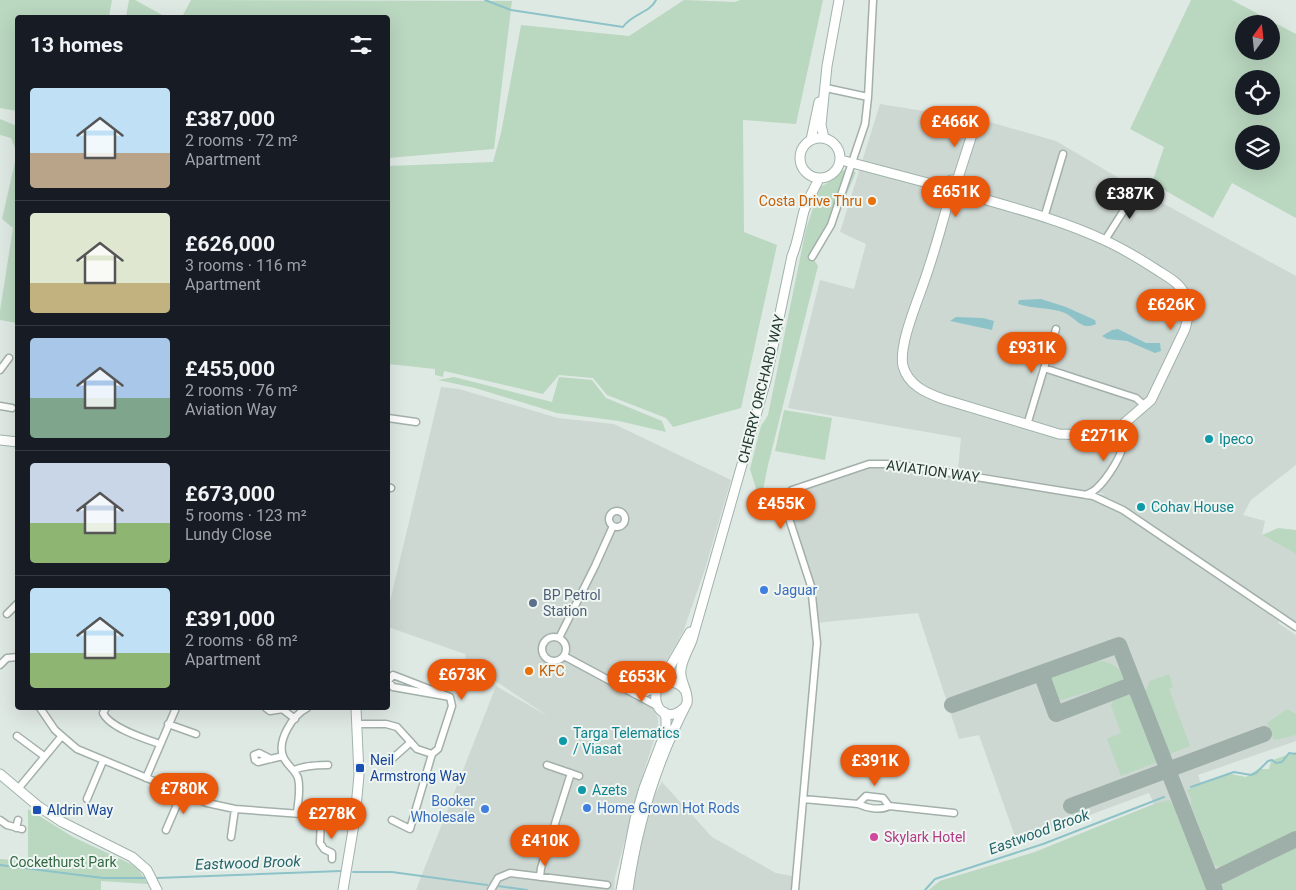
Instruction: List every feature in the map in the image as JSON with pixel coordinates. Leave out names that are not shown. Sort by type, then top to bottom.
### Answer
[{"type":"main road","points":[[824,138],[821,125],[827,66],[839,0]]},
{"type":"main road","points":[[811,140],[824,138],[836,144],[840,160],[837,170],[832,175],[819,179],[803,169],[800,162],[802,149],[811,140],[824,71],[827,66]]},
{"type":"main road","points":[[957,181],[976,122]]},
{"type":"main road","points":[[840,160],[943,187]]},
{"type":"main road","points":[[792,256],[799,210],[807,191],[810,175]]},
{"type":"main road","name":"CHERRY ORCHARD WAY","points":[[628,890],[636,845],[651,790],[688,699],[680,667],[692,640],[766,380],[792,256],[796,248],[808,200],[819,179]]},
{"type":"main road","points":[[950,180],[957,181],[962,186],[963,193],[956,200],[949,200],[943,194],[943,187],[950,180]]},
{"type":"main road","points":[[949,200],[905,339],[903,366],[912,381],[917,387],[928,394],[1059,434],[1075,436],[1094,434],[1118,427],[1130,419],[1151,400],[1185,329],[1188,319],[1187,302],[1180,286],[1145,262],[1105,240],[1044,218],[963,193]]},
{"type":"main road","points":[[0,440],[15,442]]},
{"type":"main road","name":"CHERRY ORCHARD WAY","points":[[620,890],[635,819],[644,788],[666,730],[666,718],[655,697],[658,688],[687,639],[703,600]]},
{"type":"main road","points":[[658,688],[665,683],[672,682],[680,684],[685,690]]},
{"type":"main road","points":[[660,709],[676,713],[684,707]]},
{"type":"main road","points":[[343,890],[355,818],[359,775],[356,710]]},
{"type":"main road","points":[[0,774],[38,806],[62,822],[132,857],[146,870],[157,890]]},
{"type":"street","points":[[812,257],[831,225],[865,124],[873,0]]},
{"type":"street","points":[[826,88],[868,97]]},
{"type":"street","points":[[1044,218],[1063,154]]},
{"type":"street","points":[[1105,240],[1138,188]]},
{"type":"street","points":[[1027,425],[1056,329]]},
{"type":"street","points":[[0,370],[9,358]]},
{"type":"street","points":[[1044,368],[1136,398],[1145,406]]},
{"type":"street","points":[[0,406],[12,408]]},
{"type":"street","points":[[390,418],[416,422]]},
{"type":"street","points":[[1086,495],[1096,490],[1106,478],[1120,454],[1123,438],[1118,427]]},
{"type":"street","name":"AVIATION WAY","points":[[796,890],[817,643],[811,586],[784,503],[785,496],[792,490],[869,464],[896,464],[1093,496],[1123,510],[1296,627]]},
{"type":"street","points":[[559,638],[614,526]]},
{"type":"street","points":[[7,614],[15,606]]},
{"type":"street","points":[[552,638],[559,638],[566,646],[564,656],[555,661],[548,659],[544,654],[543,647],[546,641],[552,638]]},
{"type":"street","points":[[564,656],[660,709]]},
{"type":"street","points":[[0,665],[6,658],[15,657]]},
{"type":"street","points":[[390,679],[393,675],[450,697]]},
{"type":"street","points":[[390,683],[393,687],[450,697]]},
{"type":"street","points":[[626,689],[646,692],[658,688]]},
{"type":"street","points":[[392,820],[410,828],[432,754],[438,749],[452,706],[450,697]]},
{"type":"street","points":[[41,710],[61,737],[77,749],[213,805],[235,809],[355,818]]},
{"type":"street","points":[[105,710],[105,717],[123,730],[160,744]]},
{"type":"street","points":[[146,778],[175,710]]},
{"type":"street","points":[[284,710],[295,719]]},
{"type":"street","points":[[297,813],[299,784],[294,770],[283,756],[283,738],[286,730],[305,710]]},
{"type":"street","points":[[168,724],[196,734]]},
{"type":"street","points":[[358,724],[392,725],[400,729],[417,749],[432,754]]},
{"type":"street","points":[[17,736],[44,756]]},
{"type":"street","points":[[18,790],[61,737]]},
{"type":"street","points":[[392,758],[411,742]]},
{"type":"street","points":[[271,759],[283,756]]},
{"type":"street","points":[[87,799],[103,761]]},
{"type":"street","points":[[294,770],[302,767],[328,765]]},
{"type":"street","points":[[547,765],[580,776]]},
{"type":"street","points":[[540,877],[541,868],[571,773]]},
{"type":"street","points":[[166,830],[182,793]]},
{"type":"street","points":[[858,804],[866,796],[883,798],[890,806]]},
{"type":"street","points":[[803,799],[858,804],[865,807],[883,809],[890,806],[954,813]]},
{"type":"street","points":[[231,837],[235,809]]},
{"type":"street","points":[[321,816],[320,843],[324,849],[332,853],[332,859]]},
{"type":"street","points":[[0,820],[7,825],[19,828],[18,820]]},
{"type":"street","points":[[492,887],[498,878],[510,873],[608,885]]},
{"type":"shaded area","points":[[880,104],[986,121],[1056,141],[1146,194],[1296,276],[1296,465],[1251,500],[1243,515],[1265,521],[1262,535],[1296,554],[1296,627],[1238,588],[1234,589],[1296,635],[1296,741],[1198,775],[1203,789],[1247,782],[1296,760],[1296,890],[929,890],[940,881],[1035,852],[1154,804],[1149,793],[1017,842],[979,735],[959,739],[918,613],[815,623],[811,586],[784,503],[792,490],[869,464],[896,464],[1093,496],[1105,494],[958,469],[961,438],[788,408],[820,280],[854,289],[866,244],[840,232]]},
{"type":"shaded area","points":[[441,387],[459,389],[558,418],[614,424],[731,480],[705,569],[683,632],[659,674],[644,689],[635,686],[626,689],[627,694],[653,709],[658,718],[658,728],[643,774],[615,877],[614,890],[416,890],[496,686],[549,717],[497,682],[468,671],[465,654],[390,628],[390,602]]},
{"type":"shaded area","points":[[662,782],[712,837],[776,873],[797,877],[795,890],[632,890],[639,846],[651,801]]},
{"type":"green space","points":[[0,0],[112,0],[109,15],[15,15],[15,111],[0,108]]},
{"type":"green space","points":[[129,0],[135,0],[162,15],[126,15]]},
{"type":"green space","points":[[191,0],[512,1],[494,149],[390,158],[390,15],[183,15]]},
{"type":"green space","points":[[684,0],[735,2],[740,0],[823,0],[796,124],[743,120],[744,232],[777,245],[741,408],[673,427],[666,418],[607,395],[593,378],[559,375],[543,394],[444,371],[443,377],[435,375],[435,369],[390,364],[390,166],[493,162],[501,133],[521,25],[629,36]]},
{"type":"green space","points":[[1191,0],[1232,0],[1260,15],[1235,15],[1235,60],[1280,60],[1280,26],[1296,34],[1296,218],[1232,183],[1213,218],[1152,183],[1164,147],[1130,129]]},
{"type":"green space","points":[[0,119],[15,125],[15,148],[11,138],[0,135]]},
{"type":"green space","points":[[15,162],[15,323],[0,320],[13,228],[2,219]]},
{"type":"green space","points":[[841,170],[856,172],[835,222],[810,254],[818,266],[762,495],[758,495],[750,469],[761,426],[768,415],[806,229],[820,187],[833,180]]},
{"type":"green space","points":[[454,377],[552,402],[559,377],[592,380],[606,398],[662,421],[666,432],[619,421],[557,413],[475,388],[438,380]]},
{"type":"green space","points":[[784,410],[832,418],[825,460],[775,451]]},
{"type":"green space","points":[[1278,528],[1296,530],[1296,554],[1262,535]]},
{"type":"green space","points":[[1103,661],[1117,668],[1126,680],[1061,700],[1054,697],[1048,682],[1050,677],[1093,662]]},
{"type":"green space","points":[[1169,674],[1173,687],[1169,689],[1190,746],[1170,754],[1145,692],[1150,681]]},
{"type":"green space","points":[[1126,691],[1131,695],[1157,762],[1121,776],[1107,739],[1121,733],[1111,706],[1115,695]]},
{"type":"green space","points":[[1287,709],[1296,714],[1296,735],[1274,740],[1267,723]]},
{"type":"green space","points":[[1296,752],[1296,836],[1226,869],[1214,865],[1187,790],[1231,774],[1246,777],[1258,769],[1269,769],[1273,760]]},
{"type":"green space","points":[[1169,800],[1178,811],[1208,890],[929,890],[940,881],[1035,852],[1154,804]]},
{"type":"green space","name":"Cockethurst Park","points":[[28,809],[73,837],[131,864],[138,869],[148,884],[101,881],[101,890],[0,890],[0,859],[28,861]]},
{"type":"green space","points":[[1296,842],[1296,890],[1224,890],[1224,881],[1229,874]]},
{"type":"water","points":[[1041,299],[1066,307],[1095,320],[1096,324],[1091,326],[1082,325],[1065,313],[1018,304],[1019,300]]},
{"type":"water","points":[[956,317],[983,318],[994,321],[992,330],[950,321]]},
{"type":"water","points":[[1118,329],[1146,343],[1160,343],[1161,351],[1155,353],[1127,341],[1107,339],[1102,336]]},
{"type":"waterway","points":[[485,0],[511,10],[623,27],[631,19],[649,8],[656,0]]},
{"type":"waterway","name":"Eastwood Brook","points":[[1191,787],[1234,772],[1251,775],[1256,773],[1268,761],[1282,762],[1289,753],[1296,754]]},
{"type":"waterway","name":"Eastwood Brook","points":[[925,890],[935,879],[1043,844],[1164,797]]},
{"type":"waterway","name":"Eastwood Brook","points":[[0,865],[103,878],[145,878]]},
{"type":"waterway","name":"Eastwood Brook","points":[[157,878],[341,871]]},
{"type":"waterway","name":"Eastwood Brook","points":[[353,872],[392,872],[487,885]]},
{"type":"waterway","name":"Eastwood Brook","points":[[498,886],[527,890]]},
{"type":"taxiway","points":[[952,705],[1119,645],[1215,890]]},
{"type":"taxiway","points":[[1041,673],[1056,714],[1134,684]]},
{"type":"taxiway","points":[[1071,806],[1264,734]]},
{"type":"taxiway","points":[[1212,880],[1296,839]]},
{"type":"place","name":"Costa Drive Thru","points":[[872,201]]},
{"type":"place","name":"Ipeco","points":[[1209,439]]},
{"type":"place","name":"Cohav House","points":[[1141,507]]},
{"type":"place","name":"Jaguar","points":[[764,590]]},
{"type":"place","name":"BP Petrol Station","points":[[533,603]]},
{"type":"place","name":"KFC","points":[[529,671]]},
{"type":"place","name":"Targa Telematics / Viasat","points":[[563,741]]},
{"type":"place","name":"Neil Armstrong Way","points":[[360,768]]},
{"type":"place","name":"Azets","points":[[582,790]]},
{"type":"place","name":"Home Grown Hot Rods","points":[[587,808]]},
{"type":"place","name":"Booker Wholesale","points":[[485,809]]},
{"type":"place","name":"Aldrin Way","points":[[37,810]]},
{"type":"place","name":"Skylark Hotel","points":[[874,837]]}]
